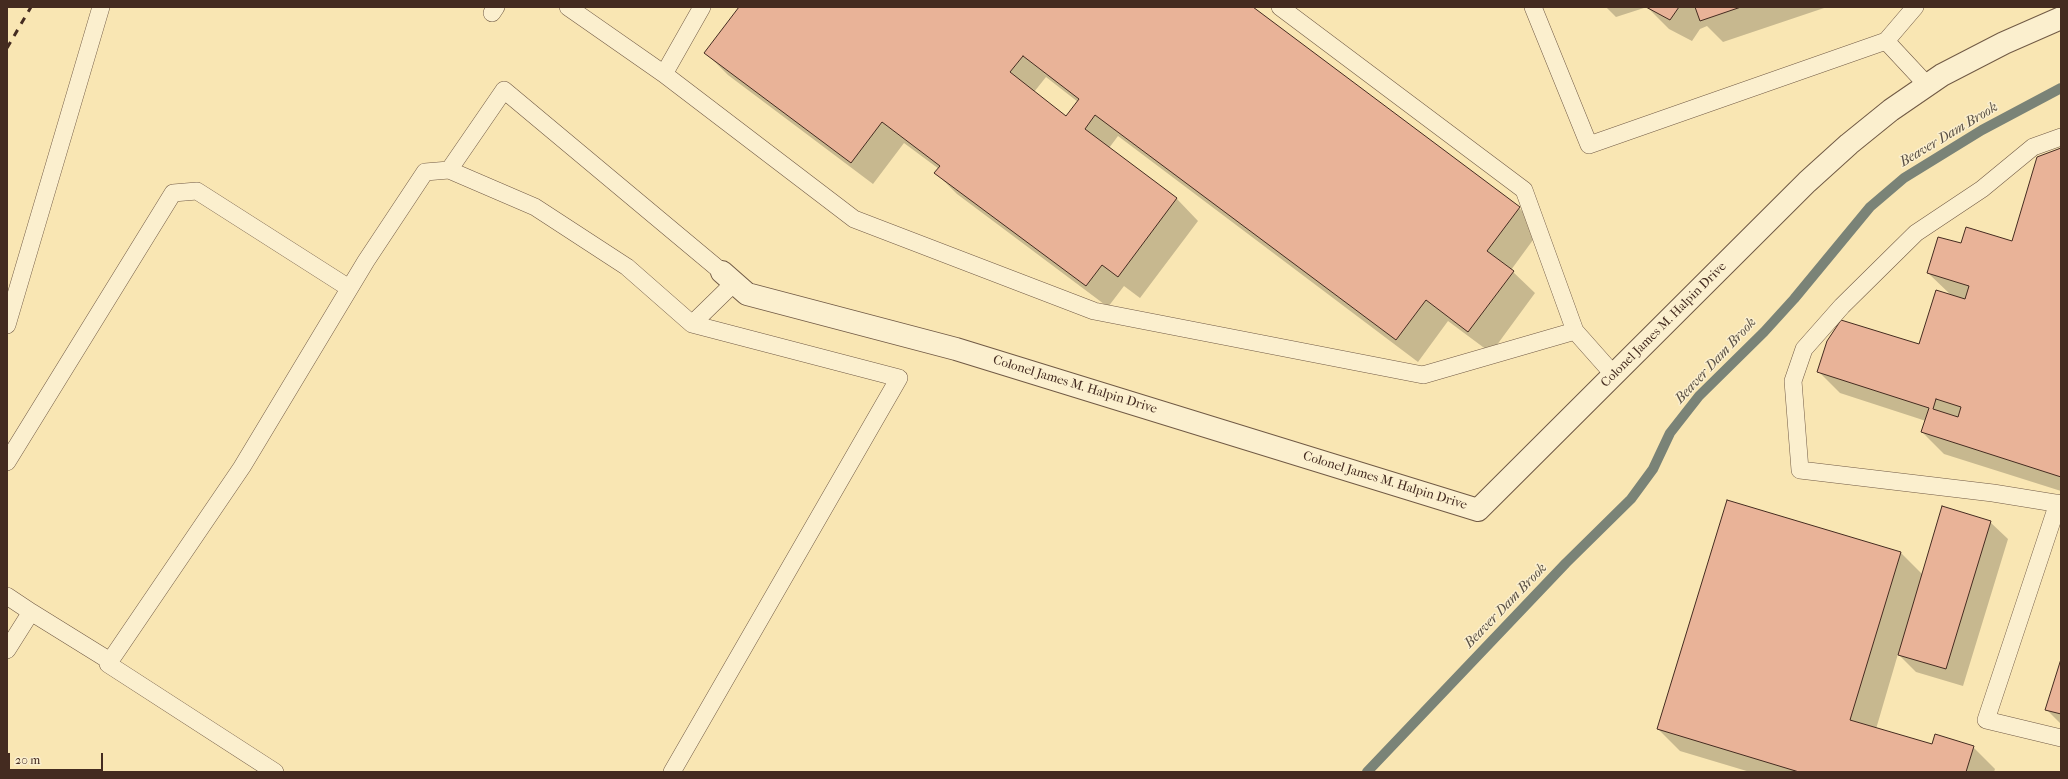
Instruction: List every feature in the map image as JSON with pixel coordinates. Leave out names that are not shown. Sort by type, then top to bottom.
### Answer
[{"type":"street","name":"Colonel James M. Halpin Drive","points":[[728,278],[747,294],[956,349],[1478,510],[1807,182],[1855,139],[1891,110],[1942,75],[2004,43],[2061,18]]},
{"type":"lane","points":[[7,325],[101,7]]},
{"type":"lane","points":[[568,7],[664,74],[854,219],[1094,311],[1423,375],[1575,331]]},
{"type":"lane","points":[[664,74],[702,7]]},
{"type":"lane","points":[[1280,7],[1524,190],[1575,331],[1614,375]]},
{"type":"lane","points":[[1533,7],[1589,145],[1886,41],[1915,7]]},
{"type":"lane","points":[[1886,41],[1927,86]]},
{"type":"lane","points":[[449,170],[504,90],[728,278],[692,324]]},
{"type":"lane","points":[[2061,137],[2033,147],[1982,189],[1916,233],[1842,306],[1804,349],[1793,381],[1800,470],[1993,494],[2059,504],[1986,720],[2061,738]]},
{"type":"lane","points":[[276,772],[108,664],[242,467],[349,288],[425,172],[449,170],[535,207],[628,267],[692,324],[899,378],[672,772]]},
{"type":"lane","points":[[9,456],[173,193],[197,191],[349,288]]},
{"type":"lane","points":[[7,596],[110,661]]},
{"type":"lane","points":[[7,650],[31,612]]},
{"type":"building","points":[[739,7],[1253,7],[1520,207],[1487,251],[1514,271],[1468,332],[1426,300],[1396,340],[1095,115],[1085,129],[1177,198],[1118,277],[1102,265],[1086,286],[934,173],[940,166],[882,122],[851,163],[704,53]],"holes":[[[1023,56],[1079,99],[1066,116],[1010,72]]]},
{"type":"building","points":[[1646,7],[1679,7],[1670,20]]},
{"type":"building","points":[[1695,7],[1741,7],[1700,21]]},
{"type":"building","points":[[2061,148],[2061,477],[1921,432],[1929,408],[1817,372],[1827,341],[1841,320],[1919,344],[1936,290],[1965,299],[1969,286],[1927,273],[1938,237],[1961,243],[1966,227],[2012,241],[2037,157]],"holes":[[[1936,399],[1961,407],[1958,417],[1933,409]]]},
{"type":"building","points":[[1727,500],[1901,552],[1850,720],[1932,744],[1935,734],[1974,746],[1966,772],[1799,772],[1657,729]]},
{"type":"building","points":[[1942,506],[1991,521],[1946,669],[1898,655]]},
{"type":"building","points":[[2061,659],[2061,714],[2045,710]]},
{"type":"waterway","name":"Beaver Dam Brook","points":[[1367,772],[1566,563],[1631,499],[1653,469],[1670,433],[1699,396],[1764,332],[1794,299],[1870,207],[1904,178],[1982,130],[2061,88]]},
{"type":"railway","points":[[7,48],[31,7]]}]
